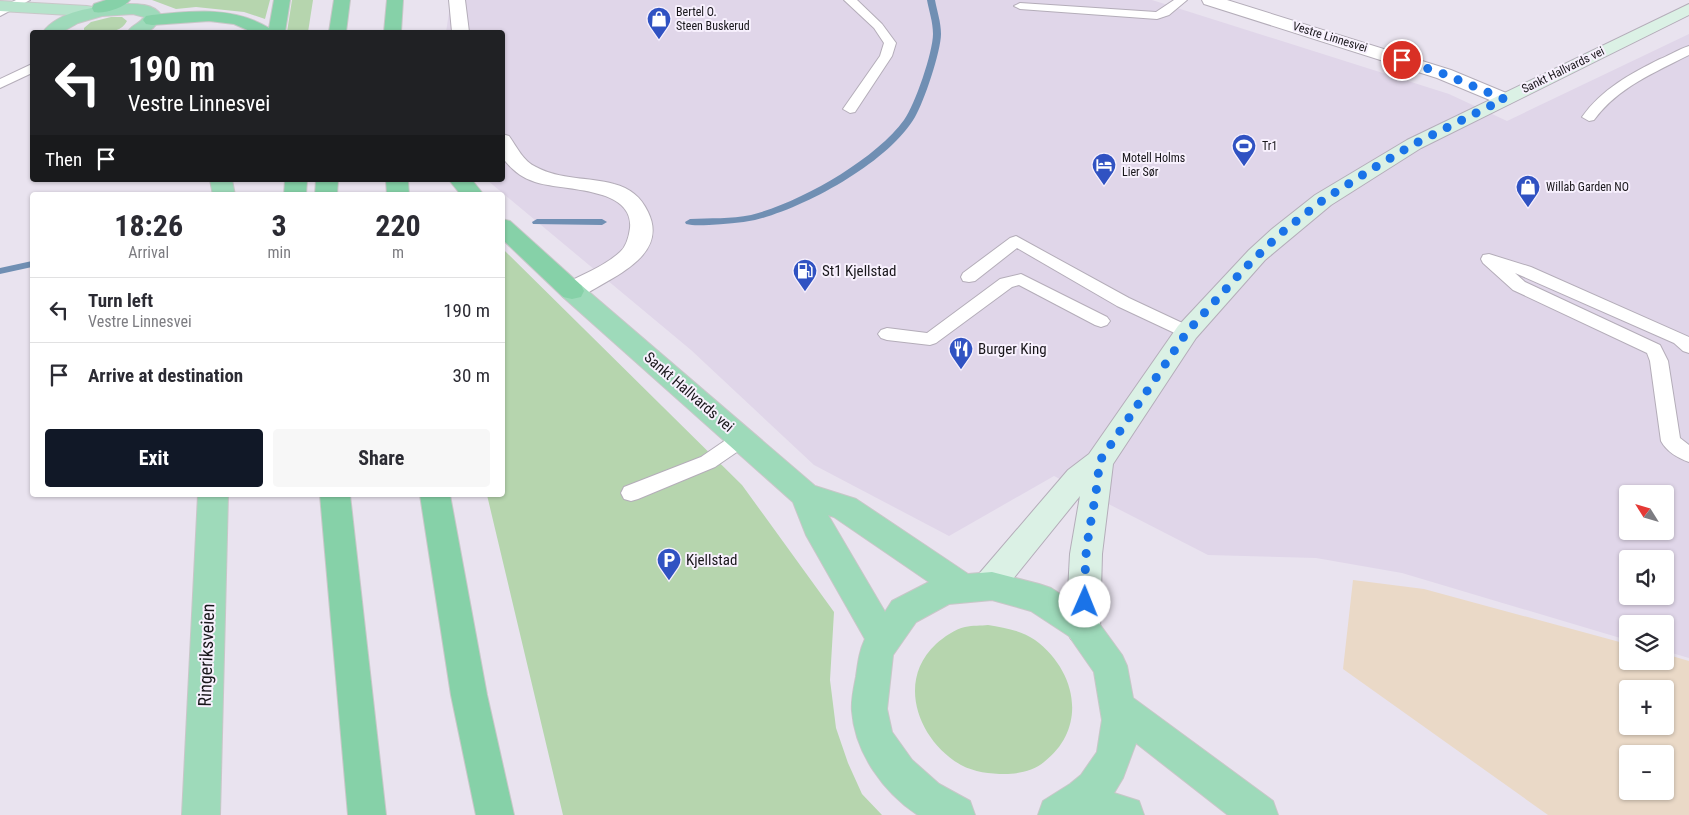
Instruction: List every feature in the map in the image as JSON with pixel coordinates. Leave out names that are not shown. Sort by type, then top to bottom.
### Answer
[{"type":"highway","points":[[54,30],[65,21],[122,0]]},
{"type":"highway","points":[[277,30],[282,0]]},
{"type":"highway","points":[[338,30],[342,0]]},
{"type":"highway","points":[[393,25],[395,0]]},
{"type":"highway","points":[[94,10],[126,5],[145,8],[153,15],[142,29]]},
{"type":"highway","points":[[142,29],[216,17],[246,24],[259,30]]},
{"type":"highway","points":[[462,182],[470,192]]},
{"type":"highway","points":[[505,229],[572,291]]},
{"type":"highway","name":"Sankt Hallvards vei","points":[[572,291],[743,438],[806,495],[845,508],[974,585]]},
{"type":"highway","name":"Sankt Hallvards vei","points":[[806,495],[817,526],[882,638]]},
{"type":"highway","name":"Ringeriksveien","points":[[201,815],[213,497]]},
{"type":"highway","points":[[335,497],[367,815]]},
{"type":"highway","points":[[435,497],[469,695],[494,815]]},
{"type":"highway","points":[[956,815],[938,807],[912,788],[892,766],[878,740],[869,714],[868,686],[872,661],[882,638],[896,619],[914,603],[936,592],[974,585],[1016,589],[1048,602],[1067,614],[1083,628],[1098,646],[1109,666],[1117,688],[1120,710],[1120,732],[1116,753],[1094,790],[1067,810]]},
{"type":"highway","points":[[1120,710],[1259,815]]},
{"type":"highway","points":[[1067,810],[1125,815]]},
{"type":"main road","points":[[7,9],[94,10]]},
{"type":"main road","points":[[7,9],[29,24],[46,30]]},
{"type":"main road","name":"Sankt Hallvards vei","points":[[974,585],[1078,478],[1099,462],[1187,332],[1257,255],[1280,234],[1323,200],[1414,144],[1689,9]]},
{"type":"main road","points":[[1083,628],[1086,555],[1092,509],[1098,487],[1099,462]]},
{"type":"street","points":[[457,0],[461,30]]},
{"type":"street","name":"Vestre Linnesvei","points":[[1210,0],[1427,68],[1504,99]]},
{"type":"street","points":[[505,145],[514,160],[529,172],[552,180],[608,189],[620,193],[638,207],[643,226],[641,235],[629,257],[572,291]]},
{"type":"lane","points":[[850,0],[878,26],[890,43],[886,56],[850,109]]},
{"type":"lane","points":[[1020,6],[1150,16],[1165,13],[1181,0]]},
{"type":"lane","points":[[1589,117],[1596,105],[1610,93],[1689,50]]},
{"type":"lane","points":[[0,84],[30,69]]},
{"type":"lane","points":[[969,277],[1016,241],[1123,302],[1187,332]]},
{"type":"lane","points":[[1689,347],[1680,340],[1534,275],[1489,259],[1519,286],[1654,349],[1660,361],[1671,441],[1689,454]]},
{"type":"lane","points":[[887,334],[930,338],[1006,282],[1021,278],[1101,321]]},
{"type":"lane","points":[[631,493],[708,462],[743,438]]},
{"type":"shaded area","points":[[451,0],[1152,0],[1449,94],[1507,121],[1689,34],[1689,658],[1674,654],[1674,615],[1619,615],[1619,638],[1402,573],[1316,558],[1208,555],[1054,476],[949,536],[814,465],[691,350],[505,195],[505,192],[501,192],[489,182],[505,182],[505,30],[446,30]]},
{"type":"shaded area","points":[[1353,580],[1424,589],[1619,642],[1619,670],[1674,670],[1674,657],[1689,661],[1689,815],[1548,815],[1343,669]]},
{"type":"green space","points":[[152,0],[270,0],[265,19],[244,12],[196,7],[176,9]]},
{"type":"green space","points":[[292,0],[313,0],[308,30],[287,30]]},
{"type":"green space","points":[[111,17],[122,17],[127,21],[124,26],[116,30],[84,30],[91,22]]},
{"type":"green space","points":[[505,251],[742,485],[834,612],[830,680],[836,728],[848,763],[862,794],[882,815],[563,815],[487,497],[505,497]]},
{"type":"green space","points":[[988,625],[1006,628],[1035,640],[1060,667],[1068,683],[1072,700],[1072,717],[1067,733],[1058,748],[1035,768],[1010,774],[977,771],[961,765],[933,741],[917,709],[915,692],[917,675],[924,659],[936,644],[961,628]]},
{"type":"waterway","points":[[690,222],[746,219],[773,211],[793,203],[837,180],[878,152],[907,123],[922,91],[937,38],[936,21],[931,0]]},
{"type":"waterway","points":[[537,222],[602,222]]},
{"type":"waterway","points":[[0,271],[30,264]]},
{"type":"place","name":"Bertel O. Steen Buskerud","points":[[659,40]]},
{"type":"place","name":"Tr1","points":[[1244,167]]},
{"type":"place","name":"Motell Holms Lier Sør","points":[[1104,186]]},
{"type":"place","name":"Willab Garden NO","points":[[1528,208]]},
{"type":"place","name":"St1 Kjellstad","points":[[805,292]]},
{"type":"place","name":"Burger King","points":[[961,370]]},
{"type":"place","name":"Kjellstad","points":[[669,581]]},
{"type":"route","points":[[1085,602],[1086,555],[1092,509],[1098,487],[1099,462],[1187,332],[1257,255],[1323,200],[1414,144],[1504,99],[1444,74],[1402,60]]}]
